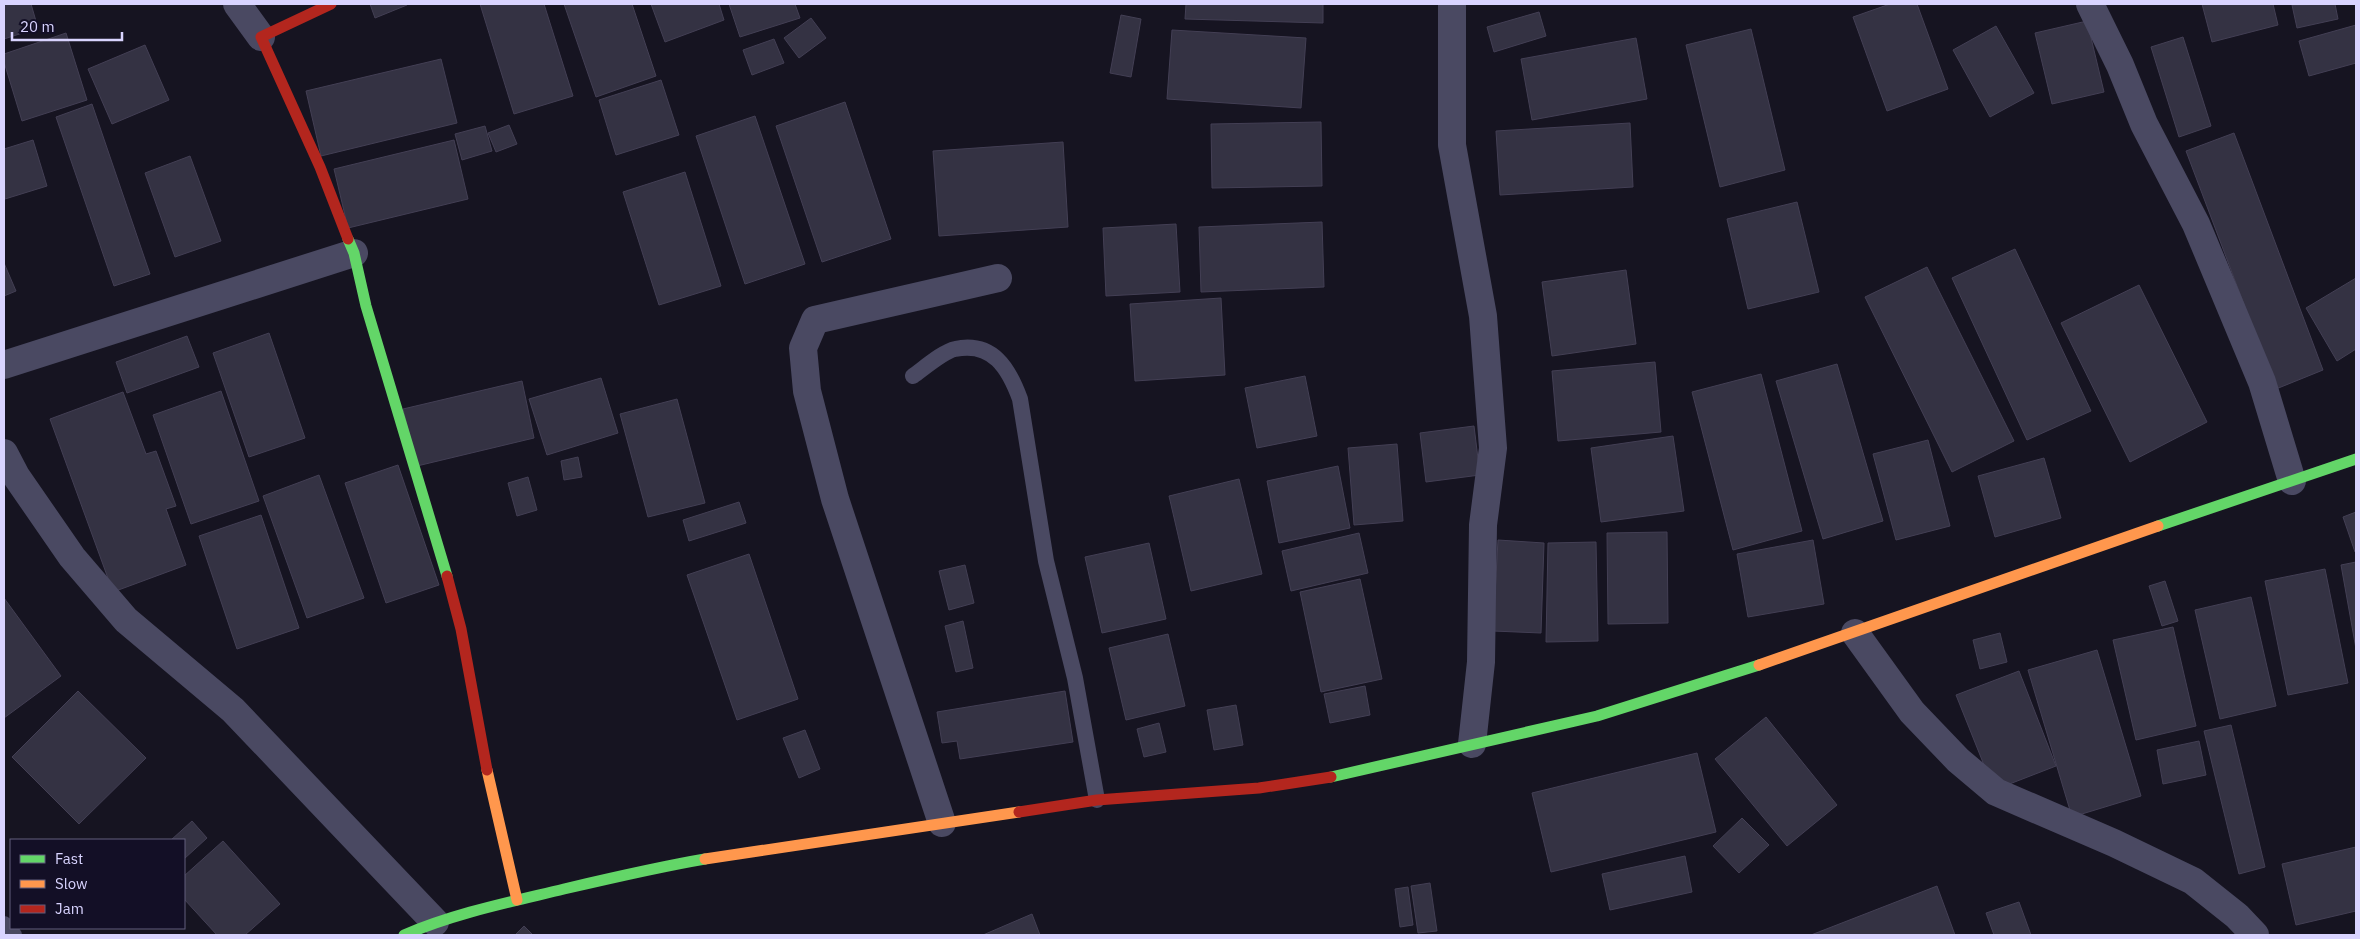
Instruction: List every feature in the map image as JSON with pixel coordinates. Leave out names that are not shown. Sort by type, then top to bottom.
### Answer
[{"type":"street","points":[[237,4],[261,37],[320,167],[354,253],[366,306],[444,564],[461,629],[489,784],[517,900]]},
{"type":"street","points":[[261,37],[331,4]]},
{"type":"street","points":[[1452,4],[1452,145],[1483,316],[1494,448],[1483,525],[1481,662],[1472,744]]},
{"type":"street","points":[[2090,4],[2120,65],[2144,124],[2196,224],[2262,382],[2292,481]]},
{"type":"street","points":[[4,365],[354,253]]},
{"type":"street","points":[[942,823],[834,499],[807,391],[803,348],[815,320],[998,278]]},
{"type":"street","points":[[4,453],[16,476],[72,557],[126,620],[233,710],[435,922]]},
{"type":"street","points":[[404,935],[435,922],[517,900],[668,865],[1097,800],[1268,786],[1329,777],[1597,716],[1710,682],[1855,633],[1958,595],[2356,459]]},
{"type":"street","points":[[1855,633],[1912,712],[1958,760],[1996,792],[2114,843],[2193,881],[2237,916],[2255,935]]},
{"type":"lane","points":[[913,376],[954,349],[982,348],[1000,361],[1012,377],[1020,399],[1046,561],[1075,678],[1097,800]]},
{"type":"lane","points":[[4,924],[14,935]]},
{"type":"building","points":[[4,4],[31,4],[38,28],[4,39]]},
{"type":"building","points":[[370,4],[407,4],[407,5],[375,18]]},
{"type":"building","points":[[480,4],[544,4],[573,96],[514,114]]},
{"type":"building","points":[[564,4],[632,4],[656,76],[596,97]]},
{"type":"building","points":[[651,4],[719,4],[724,20],[665,42]]},
{"type":"building","points":[[729,4],[795,4],[800,18],[740,37]]},
{"type":"building","points":[[1186,4],[1323,4],[1323,23],[1185,19]]},
{"type":"building","points":[[1890,4],[1917,4],[1948,89],[1887,111],[1853,17]]},
{"type":"building","points":[[2202,4],[2273,4],[2278,25],[2212,42]]},
{"type":"building","points":[[2335,4],[2338,19],[2297,28],[2292,5]]},
{"type":"building","points":[[1539,12],[1546,36],[1494,52],[1487,27]]},
{"type":"building","points":[[1121,15],[1141,19],[1131,77],[1110,73]]},
{"type":"building","points":[[811,18],[826,38],[799,58],[784,38]]},
{"type":"building","points":[[2087,21],[2104,92],[2052,104],[2035,33]]},
{"type":"building","points":[[2356,25],[2356,63],[2309,76],[2299,41]]},
{"type":"building","points":[[1996,26],[2034,93],[1990,117],[1953,50]]},
{"type":"building","points":[[1751,29],[1785,170],[1720,187],[1686,45]]},
{"type":"building","points":[[1172,30],[1306,38],[1301,108],[1167,99]]},
{"type":"building","points":[[66,33],[87,100],[22,121],[4,62],[4,54]]},
{"type":"building","points":[[2183,37],[2211,126],[2179,137],[2151,47]]},
{"type":"building","points":[[1636,38],[1647,99],[1532,120],[1521,59]]},
{"type":"building","points":[[774,39],[784,63],[752,75],[743,50]]},
{"type":"building","points":[[145,45],[169,100],[112,124],[88,69]]},
{"type":"building","points":[[441,59],[457,123],[321,156],[306,91]]},
{"type":"building","points":[[661,80],[679,135],[616,155],[599,100]]},
{"type":"building","points":[[845,102],[891,239],[822,262],[776,126]]},
{"type":"building","points":[[92,104],[150,274],[114,286],[56,117]]},
{"type":"building","points":[[755,116],[805,264],[745,284],[696,136]]},
{"type":"building","points":[[1321,122],[1322,186],[1212,188],[1211,124]]},
{"type":"building","points":[[1630,123],[1633,187],[1500,195],[1496,131]]},
{"type":"building","points":[[509,125],[517,144],[496,152],[488,133]]},
{"type":"building","points":[[485,126],[492,151],[462,160],[455,134]]},
{"type":"building","points":[[2234,133],[2323,370],[2276,389],[2186,151]]},
{"type":"building","points":[[33,140],[47,186],[5,199],[4,149]]},
{"type":"building","points":[[454,140],[468,199],[348,228],[334,169]]},
{"type":"building","points":[[1063,142],[1068,227],[939,236],[933,151]]},
{"type":"building","points":[[190,156],[221,241],[175,257],[145,173]]},
{"type":"building","points":[[685,172],[721,286],[659,305],[623,192]]},
{"type":"building","points":[[1797,202],[1819,292],[1748,309],[1727,219]]},
{"type":"building","points":[[1322,222],[1324,287],[1201,292],[1199,227]]},
{"type":"building","points":[[1176,224],[1180,292],[1106,296],[1103,228]]},
{"type":"building","points":[[2015,249],[2091,411],[2027,440],[1952,278]]},
{"type":"building","points":[[4,263],[16,291],[4,296]]},
{"type":"building","points":[[1927,267],[2014,441],[1952,472],[1865,297]]},
{"type":"building","points":[[1626,270],[1636,344],[1552,356],[1542,282]]},
{"type":"building","points":[[2356,278],[2356,349],[2337,361],[2306,308]]},
{"type":"building","points":[[2139,285],[2207,422],[2130,462],[2061,323]]},
{"type":"building","points":[[1221,298],[1225,375],[1135,381],[1130,304]]},
{"type":"building","points":[[269,333],[305,438],[249,457],[213,353]]},
{"type":"building","points":[[187,336],[199,367],[127,393],[116,362]]},
{"type":"building","points":[[1655,362],[1661,432],[1558,441],[1552,371]]},
{"type":"building","points":[[1837,364],[1883,521],[1823,539],[1776,381]]},
{"type":"building","points":[[1761,374],[1802,531],[1733,550],[1692,392]]},
{"type":"building","points":[[1305,376],[1317,436],[1257,448],[1245,388]]},
{"type":"building","points":[[601,378],[618,433],[547,455],[529,399]]},
{"type":"building","points":[[522,381],[534,438],[417,466],[403,409]]},
{"type":"building","points":[[221,391],[259,501],[191,524],[153,415]]},
{"type":"building","points":[[123,392],[146,454],[156,451],[176,506],[166,509],[186,565],[113,592],[50,419]]},
{"type":"building","points":[[677,399],[705,503],[648,517],[620,414]]},
{"type":"building","points":[[1474,426],[1480,475],[1426,482],[1420,433]]},
{"type":"building","points":[[1673,436],[1684,511],[1601,522],[1591,448]]},
{"type":"building","points":[[1928,440],[1950,526],[1896,540],[1873,454]]},
{"type":"building","points":[[1397,444],[1403,521],[1354,525],[1348,448]]},
{"type":"building","points":[[578,457],[582,477],[564,480],[561,461]]},
{"type":"building","points":[[2044,458],[2061,518],[1995,537],[1978,476]]},
{"type":"building","points":[[398,465],[439,585],[386,603],[345,483]]},
{"type":"building","points":[[1338,466],[1350,528],[1279,543],[1267,481]]},
{"type":"building","points":[[319,475],[364,598],[307,618],[263,496]]},
{"type":"building","points":[[528,477],[537,510],[517,516],[508,483]]},
{"type":"building","points":[[1239,479],[1262,574],[1191,591],[1169,496]]},
{"type":"building","points":[[739,502],[746,523],[689,541],[683,520]]},
{"type":"building","points":[[2356,512],[2356,552],[2355,552],[2343,517]]},
{"type":"building","points":[[261,515],[299,628],[237,649],[199,536]]},
{"type":"building","points":[[1667,532],[1668,623],[1608,624],[1607,533]]},
{"type":"building","points":[[1359,533],[1368,573],[1291,591],[1282,551]]},
{"type":"building","points":[[1498,540],[1544,543],[1541,633],[1493,631]]},
{"type":"building","points":[[1813,540],[1824,604],[1748,617],[1737,554]]},
{"type":"building","points":[[1596,542],[1598,641],[1546,642],[1548,543]]},
{"type":"building","points":[[1149,543],[1166,619],[1102,633],[1085,557]]},
{"type":"building","points":[[749,554],[798,699],[737,720],[687,575]]},
{"type":"building","points":[[2356,562],[2356,649],[2341,565]]},
{"type":"building","points":[[965,565],[974,603],[949,610],[939,571]]},
{"type":"building","points":[[2325,569],[2348,683],[2288,695],[2265,581]]},
{"type":"building","points":[[1360,579],[1382,679],[1321,692],[1300,592]]},
{"type":"building","points":[[2165,581],[2178,621],[2162,626],[2149,586]]},
{"type":"building","points":[[2251,597],[2276,706],[2220,719],[2195,610]]},
{"type":"building","points":[[4,598],[61,676],[4,718]]},
{"type":"building","points":[[963,621],[973,668],[956,672],[945,626]]},
{"type":"building","points":[[2173,627],[2196,726],[2136,740],[2113,640]]},
{"type":"building","points":[[2000,633],[2007,662],[1980,669],[1973,640]]},
{"type":"building","points":[[1168,634],[1185,706],[1126,720],[1109,648]]},
{"type":"building","points":[[2097,650],[2141,796],[2072,817],[2028,670]]},
{"type":"building","points":[[2019,671],[2056,766],[1994,790],[1956,695]]},
{"type":"building","points":[[1365,686],[1370,715],[1330,723],[1324,694]]},
{"type":"building","points":[[78,691],[146,758],[79,824],[12,757]]},
{"type":"building","points":[[1065,691],[1073,742],[960,759],[957,741],[942,743],[937,712]]},
{"type":"building","points":[[1236,705],[1243,745],[1214,750],[1207,710]]},
{"type":"building","points":[[1766,717],[1837,805],[1787,846],[1715,759]]},
{"type":"building","points":[[1159,723],[1166,752],[1144,757],[1137,729]]},
{"type":"building","points":[[2231,725],[2265,867],[2239,874],[2204,731]]},
{"type":"building","points":[[805,730],[820,769],[799,778],[783,738]]},
{"type":"building","points":[[2199,741],[2206,775],[2163,784],[2157,750]]},
{"type":"building","points":[[1697,753],[1716,832],[1551,872],[1532,793]]},
{"type":"building","points":[[1742,818],[1769,845],[1739,873],[1713,846]]},
{"type":"building","points":[[192,821],[207,838],[185,858],[185,839],[172,839]]},
{"type":"building","points":[[223,841],[280,904],[245,935],[217,935],[185,900],[185,875]]},
{"type":"building","points":[[2356,847],[2356,911],[2296,925],[2282,864]]},
{"type":"building","points":[[1685,856],[1692,892],[1610,910],[1602,874]]},
{"type":"building","points":[[1430,883],[1437,931],[1418,933],[1411,886]]},
{"type":"building","points":[[1937,886],[1955,935],[1811,935]]},
{"type":"building","points":[[1408,887],[1413,925],[1400,927],[1395,889]]},
{"type":"building","points":[[2019,902],[2031,935],[1994,935],[1986,913]]},
{"type":"building","points":[[1032,914],[1040,935],[983,935]]},
{"type":"building","points":[[524,926],[533,935],[515,935]]},
{"type":"traffic: fast","points":[[348,239],[354,253],[366,306],[447,576]]},
{"type":"traffic: fast","points":[[2158,526],[2356,459]]},
{"type":"traffic: fast","points":[[1331,777],[1597,716],[1759,665]]},
{"type":"traffic: fast","points":[[404,935],[443,920],[503,903],[705,859]]},
{"type":"traffic: slow","points":[[1759,665],[2158,526]]},
{"type":"traffic: slow","points":[[487,770],[517,900]]},
{"type":"traffic: slow","points":[[705,859],[1019,812]]},
{"type":"traffic: jam","points":[[331,4],[261,37],[320,167],[348,239]]},
{"type":"traffic: jam","points":[[447,576],[461,629],[487,770]]},
{"type":"traffic: jam","points":[[1019,812],[1097,800],[1259,788],[1331,777]]}]
